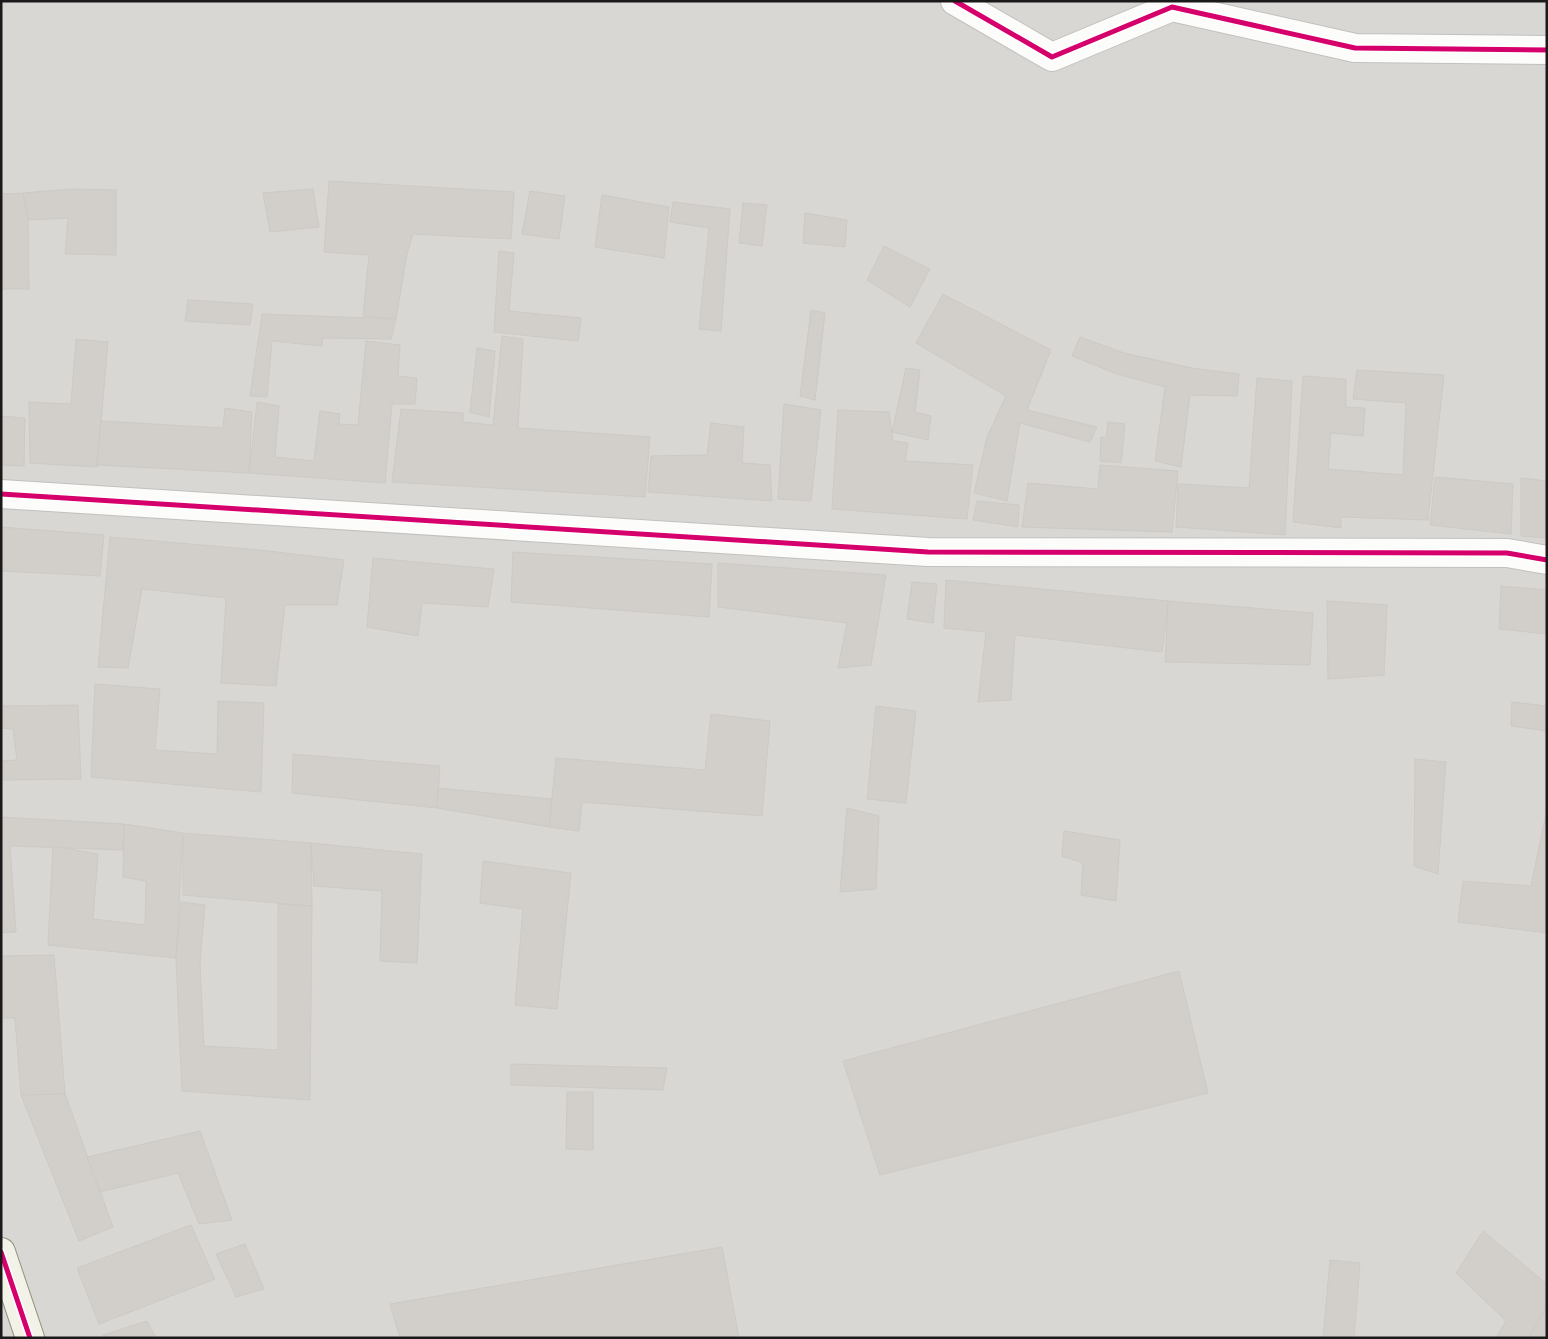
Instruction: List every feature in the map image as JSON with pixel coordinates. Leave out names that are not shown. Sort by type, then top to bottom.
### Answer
[{"type":"street","points":[[955,1],[1052,56],[1172,7],[1355,48],[1547,50]]},
{"type":"street","points":[[1,494],[928,552],[1507,553],[1547,560]]},
{"type":"street","points":[[1,1252],[30,1338]]},
{"type":"shaded area","points":[[1,1],[1547,1],[1547,1338],[1,1338]]},
{"type":"building","points":[[329,181],[514,192],[511,239],[413,234],[407,254],[396,319],[363,316],[369,255],[324,252]]},
{"type":"building","points":[[72,189],[116,190],[116,255],[65,254],[68,218],[28,220],[23,193]]},
{"type":"building","points":[[313,189],[319,227],[270,232],[263,193]]},
{"type":"building","points":[[530,191],[565,196],[559,239],[522,234]]},
{"type":"building","points":[[23,193],[28,220],[29,289],[1,289],[1,194]]},
{"type":"building","points":[[602,195],[669,207],[664,258],[595,247]]},
{"type":"building","points":[[673,202],[730,209],[721,331],[699,329],[709,228],[670,222]]},
{"type":"building","points":[[743,203],[767,205],[762,246],[739,243]]},
{"type":"building","points":[[805,213],[847,220],[845,247],[803,243]]},
{"type":"building","points":[[884,246],[930,269],[910,307],[867,280]]},
{"type":"building","points":[[499,251],[514,253],[509,311],[581,318],[578,341],[494,332]]},
{"type":"building","points":[[943,294],[1051,350],[1027,410],[1097,427],[1090,442],[1020,423],[1007,501],[974,493],[987,437],[1006,396],[916,343]]},
{"type":"building","points":[[188,300],[253,304],[250,325],[185,321]]},
{"type":"building","points":[[811,310],[825,313],[815,400],[800,396]]},
{"type":"building","points":[[262,314],[396,319],[391,339],[323,338],[322,346],[272,341],[267,397],[250,396]]},
{"type":"building","points":[[502,336],[523,339],[518,428],[650,437],[645,497],[392,482],[401,409],[463,413],[463,422],[493,425]]},
{"type":"building","points":[[1080,337],[1124,353],[1192,368],[1239,374],[1237,396],[1190,395],[1181,467],[1155,461],[1165,387],[1117,374],[1072,356]]},
{"type":"building","points":[[76,339],[108,342],[97,467],[30,463],[29,402],[71,404]]},
{"type":"building","points":[[366,341],[400,345],[398,376],[417,378],[415,404],[392,404],[385,483],[249,473],[257,402],[279,406],[275,457],[314,461],[320,411],[340,414],[339,424],[358,425]]},
{"type":"building","points":[[477,348],[495,351],[489,417],[470,412]]},
{"type":"building","points":[[906,368],[920,370],[915,412],[931,416],[928,440],[892,432]]},
{"type":"building","points":[[1357,370],[1444,375],[1428,520],[1341,517],[1341,528],[1293,522],[1303,376],[1346,379],[1346,407],[1365,408],[1363,436],[1331,433],[1328,469],[1403,475],[1406,403],[1353,399]]},
{"type":"building","points":[[1257,378],[1292,381],[1285,535],[1176,527],[1178,484],[1249,488]]},
{"type":"building","points":[[784,404],[821,410],[811,501],[778,499]]},
{"type":"building","points":[[225,408],[252,412],[249,473],[97,465],[101,421],[223,428]]},
{"type":"building","points":[[838,410],[889,412],[893,441],[908,443],[905,461],[973,465],[967,519],[832,509]]},
{"type":"building","points":[[1,416],[25,418],[24,466],[1,465]]},
{"type":"building","points":[[1108,422],[1125,424],[1121,463],[1100,461],[1101,437],[1106,438]]},
{"type":"building","points":[[711,423],[744,427],[742,463],[770,465],[772,501],[648,492],[651,456],[707,455]]},
{"type":"building","points":[[1100,465],[1178,471],[1172,532],[1022,527],[1028,483],[1098,489]]},
{"type":"building","points":[[1435,477],[1513,484],[1511,534],[1430,525]]},
{"type":"building","points":[[1521,478],[1547,481],[1547,538],[1521,536]]},
{"type":"building","points":[[977,501],[1019,505],[1018,527],[973,520]]},
{"type":"building","points":[[1,527],[104,535],[100,576],[1,571]]},
{"type":"building","points":[[110,537],[260,550],[344,560],[337,605],[285,605],[276,686],[221,683],[226,598],[142,589],[128,668],[98,667]]},
{"type":"building","points":[[513,552],[712,564],[709,617],[511,602]]},
{"type":"building","points":[[373,558],[494,569],[488,607],[422,603],[418,636],[367,627]]},
{"type":"building","points":[[718,563],[886,575],[871,665],[838,668],[847,623],[718,607]]},
{"type":"building","points":[[946,580],[1168,601],[1162,652],[1015,635],[1011,700],[978,702],[986,632],[944,628]]},
{"type":"building","points":[[912,582],[937,584],[933,623],[907,619]]},
{"type":"building","points":[[1501,586],[1547,590],[1547,634],[1499,629]]},
{"type":"building","points":[[1168,601],[1313,613],[1310,665],[1165,662]]},
{"type":"building","points":[[1327,601],[1387,605],[1384,675],[1328,679]]},
{"type":"building","points":[[95,684],[160,689],[155,750],[217,754],[218,701],[264,703],[261,792],[91,777]]},
{"type":"building","points":[[1512,702],[1547,706],[1547,731],[1511,726]]},
{"type":"building","points":[[78,705],[81,779],[1,780],[1,761],[17,760],[13,729],[1,728],[1,706]]},
{"type":"building","points":[[876,706],[916,711],[906,803],[867,799]]},
{"type":"building","points":[[711,714],[770,721],[762,816],[582,802],[579,831],[549,827],[556,758],[705,770]]},
{"type":"building","points":[[293,754],[440,766],[437,808],[292,793]]},
{"type":"building","points":[[1415,759],[1446,762],[1438,874],[1414,866]]},
{"type":"building","points":[[438,788],[552,799],[549,827],[437,808]]},
{"type":"building","points":[[847,808],[879,816],[876,889],[840,892]]},
{"type":"building","points":[[1547,809],[1547,933],[1458,922],[1463,881],[1531,886]]},
{"type":"building","points":[[1,817],[124,824],[123,850],[10,846],[16,932],[1,933]]},
{"type":"building","points":[[124,824],[183,833],[176,958],[48,945],[53,846],[98,854],[93,919],[145,925],[146,881],[123,877]]},
{"type":"building","points":[[1064,831],[1120,840],[1116,901],[1081,895],[1083,863],[1062,856]]},
{"type":"building","points":[[183,833],[311,843],[312,906],[183,895]]},
{"type":"building","points":[[311,843],[422,854],[417,963],[380,961],[382,891],[314,886]]},
{"type":"building","points":[[483,861],[571,873],[557,1009],[515,1005],[523,909],[480,903]]},
{"type":"building","points":[[181,902],[205,905],[200,962],[204,1046],[278,1050],[278,904],[312,906],[310,1100],[182,1091],[176,958]]},
{"type":"building","points":[[54,955],[65,1094],[21,1095],[15,1018],[1,1018],[1,956]]},
{"type":"building","points":[[1179,971],[1208,1093],[880,1175],[843,1061]]},
{"type":"building","points":[[511,1064],[667,1068],[663,1090],[511,1085]]},
{"type":"building","points":[[567,1092],[593,1092],[593,1150],[566,1149]]},
{"type":"building","points":[[65,1094],[113,1227],[79,1241],[21,1095]]},
{"type":"building","points":[[200,1131],[232,1220],[199,1224],[178,1173],[100,1192],[87,1157]]},
{"type":"building","points":[[191,1225],[215,1279],[99,1324],[77,1268]]},
{"type":"building","points":[[1483,1231],[1547,1284],[1547,1307],[1529,1338],[1496,1338],[1506,1321],[1456,1273]]},
{"type":"building","points":[[245,1244],[264,1289],[236,1297],[216,1254]]},
{"type":"building","points":[[722,1247],[739,1338],[400,1338],[390,1304]]},
{"type":"building","points":[[1330,1260],[1360,1263],[1354,1338],[1323,1338]]},
{"type":"building","points":[[1545,1309],[1547,1310],[1547,1338],[1529,1337]]},
{"type":"building","points":[[147,1321],[156,1338],[105,1338],[103,1335]]},
{"type":"cycle path","points":[[955,1],[1052,57],[1172,7],[1355,48],[1547,50]]},
{"type":"cycle path","points":[[1,494],[928,552],[1507,553],[1547,560]]},
{"type":"cycle path","points":[[1,1252],[30,1338]]}]
